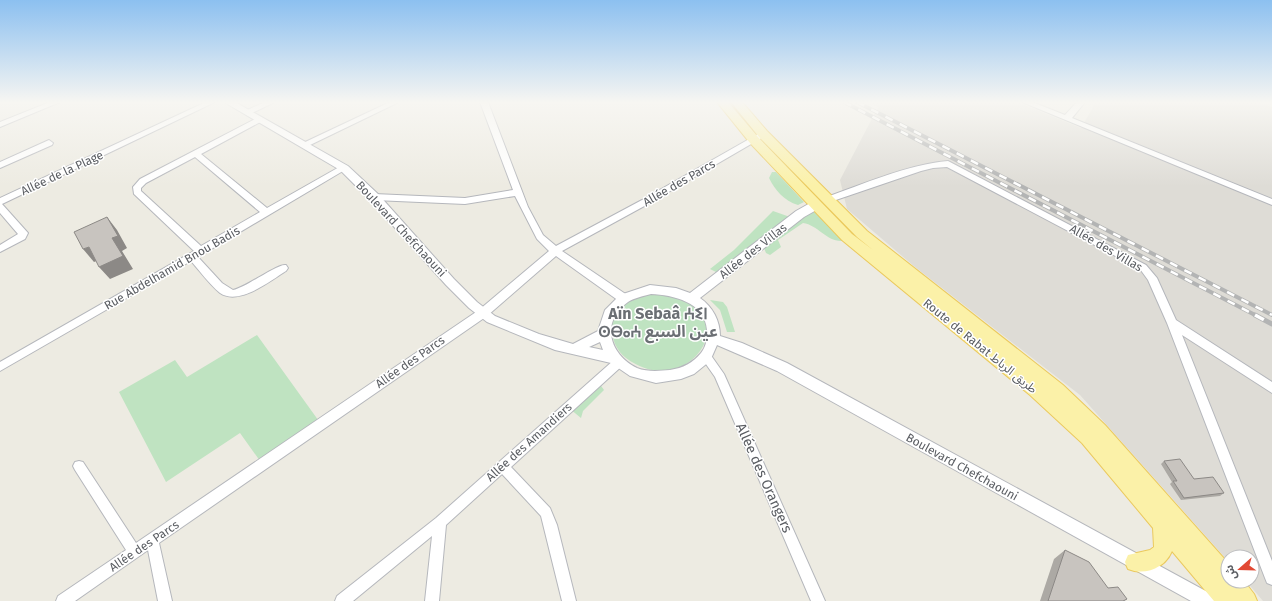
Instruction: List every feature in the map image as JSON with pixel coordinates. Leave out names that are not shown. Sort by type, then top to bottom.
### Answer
[{"type":"main road","name":"Route de Rabat طريق الرباط","points":[[751,130],[821,203],[866,254],[1036,390],[1068,418],[1088,438],[1227,601]]},
{"type":"main road","name":"Route de Rabat طريق الرباط","points":[[754,130],[758,137]]},
{"type":"main road","name":"Route de Rabat طريق الرباط","points":[[821,203],[1057,390],[1104,436],[1220,569]]},
{"type":"main road","points":[[1135,562],[1147,562],[1159,556],[1165,543],[1162,525]]},
{"type":"main road","points":[[1237,589],[1247,601]]},
{"type":"street","name":"Allée de la Plage","points":[[0,202],[153,130]]},
{"type":"street","points":[[241,130],[143,181],[138,185],[137,192],[196,254],[223,289],[230,293],[248,289],[283,268]]},
{"type":"street","name":"Boulevard Chefchaouni","points":[[279,130],[344,168],[374,197],[450,282],[483,313],[502,324],[535,338],[616,360]]},
{"type":"street","points":[[305,144],[335,130]]},
{"type":"street","points":[[495,130],[519,192],[540,237],[555,251],[623,298]]},
{"type":"street","points":[[1099,130],[1272,202]]},
{"type":"street","name":"Allée des Parcs","points":[[63,601],[483,313],[555,251],[645,202],[758,137]]},
{"type":"street","points":[[0,164],[49,143]]},
{"type":"street","points":[[196,154],[267,213]]},
{"type":"street","name":"Allée des Villas","points":[[692,298],[800,214],[821,203],[918,169],[933,165],[948,164],[1136,263],[1152,278],[1172,323],[1272,578]]},
{"type":"street","name":"Rue Abdelhamid Bnou Badis","points":[[0,367],[344,168]]},
{"type":"street","points":[[374,197],[465,201],[519,192]]},
{"type":"street","points":[[0,207],[23,233],[22,237],[18,240],[0,249]]},
{"type":"street","points":[[650,289],[664,289],[679,292],[692,298],[705,309],[713,324],[714,339],[706,357],[696,367],[681,374],[665,377],[642,375],[631,372],[616,360],[606,346],[603,334],[608,314],[623,298],[636,292],[650,289]]},
{"type":"street","points":[[1172,323],[1272,388]]},
{"type":"street","points":[[574,349],[603,334]]},
{"type":"street","name":"Boulevard Chefchaouni","points":[[714,339],[738,347],[782,367],[1207,601]]},
{"type":"street","name":"Allée des Orangers","points":[[706,357],[719,374],[818,601]]},
{"type":"street","name":"Allée des Amandiers","points":[[342,601],[440,522],[616,360]]},
{"type":"street","points":[[79,466],[134,552]]},
{"type":"street","points":[[502,466],[546,512],[551,525],[569,601]]},
{"type":"street","points":[[432,601],[440,522]]},
{"type":"street","points":[[152,540],[165,601]]},
{"type":"shaded area","points":[[866,130],[1272,130],[1272,601],[1263,601],[1253,589],[1260,589],[1260,549],[1220,549],[1220,552],[1080,395],[915,267],[847,209],[840,180]]},
{"type":"green space","points":[[772,172],[776,172],[804,202],[798,205],[788,201],[780,194],[769,178]]},
{"type":"green space","points":[[814,210],[844,239],[841,241],[836,240],[826,236],[808,224],[803,223],[778,240],[781,247],[770,255],[766,253],[764,248],[766,244]]},
{"type":"green space","points":[[773,211],[790,217],[720,274],[710,269],[734,250]]},
{"type":"green space","points":[[656,292],[686,299],[703,313],[708,330],[703,347],[690,361],[672,370],[650,370],[626,358],[615,344],[613,336],[613,319],[622,305],[630,300]]},
{"type":"green space","points":[[710,300],[723,302],[727,307],[735,332],[727,332],[720,310]]},
{"type":"green space","points":[[257,335],[321,424],[260,461],[240,433],[166,482],[119,392],[175,360],[187,377]]},
{"type":"green space","points":[[599,383],[604,390],[583,411],[581,418],[570,409]]},
{"type":"building","points":[[107,217],[118,236],[112,238],[123,256],[99,267],[89,247],[83,249],[74,232]]},
{"type":"building","points":[[1180,459],[1194,479],[1213,477],[1224,493],[1184,498],[1173,481],[1177,481],[1164,461]]},
{"type":"building","points":[[1065,550],[1089,562],[1108,588],[1118,587],[1127,599],[1123,601],[1048,601]]},
{"type":"railway","points":[[898,130],[1257,316]]},
{"type":"railway","points":[[912,130],[1272,315]]},
{"type":"railway","points":[[1255,315],[1272,324]]},
{"type":"district","name":"Aïn Sebaâ ⵄⵉⵏ ⵙⴱⴰⵄ عين السبع","points":[[658,322]]}]
